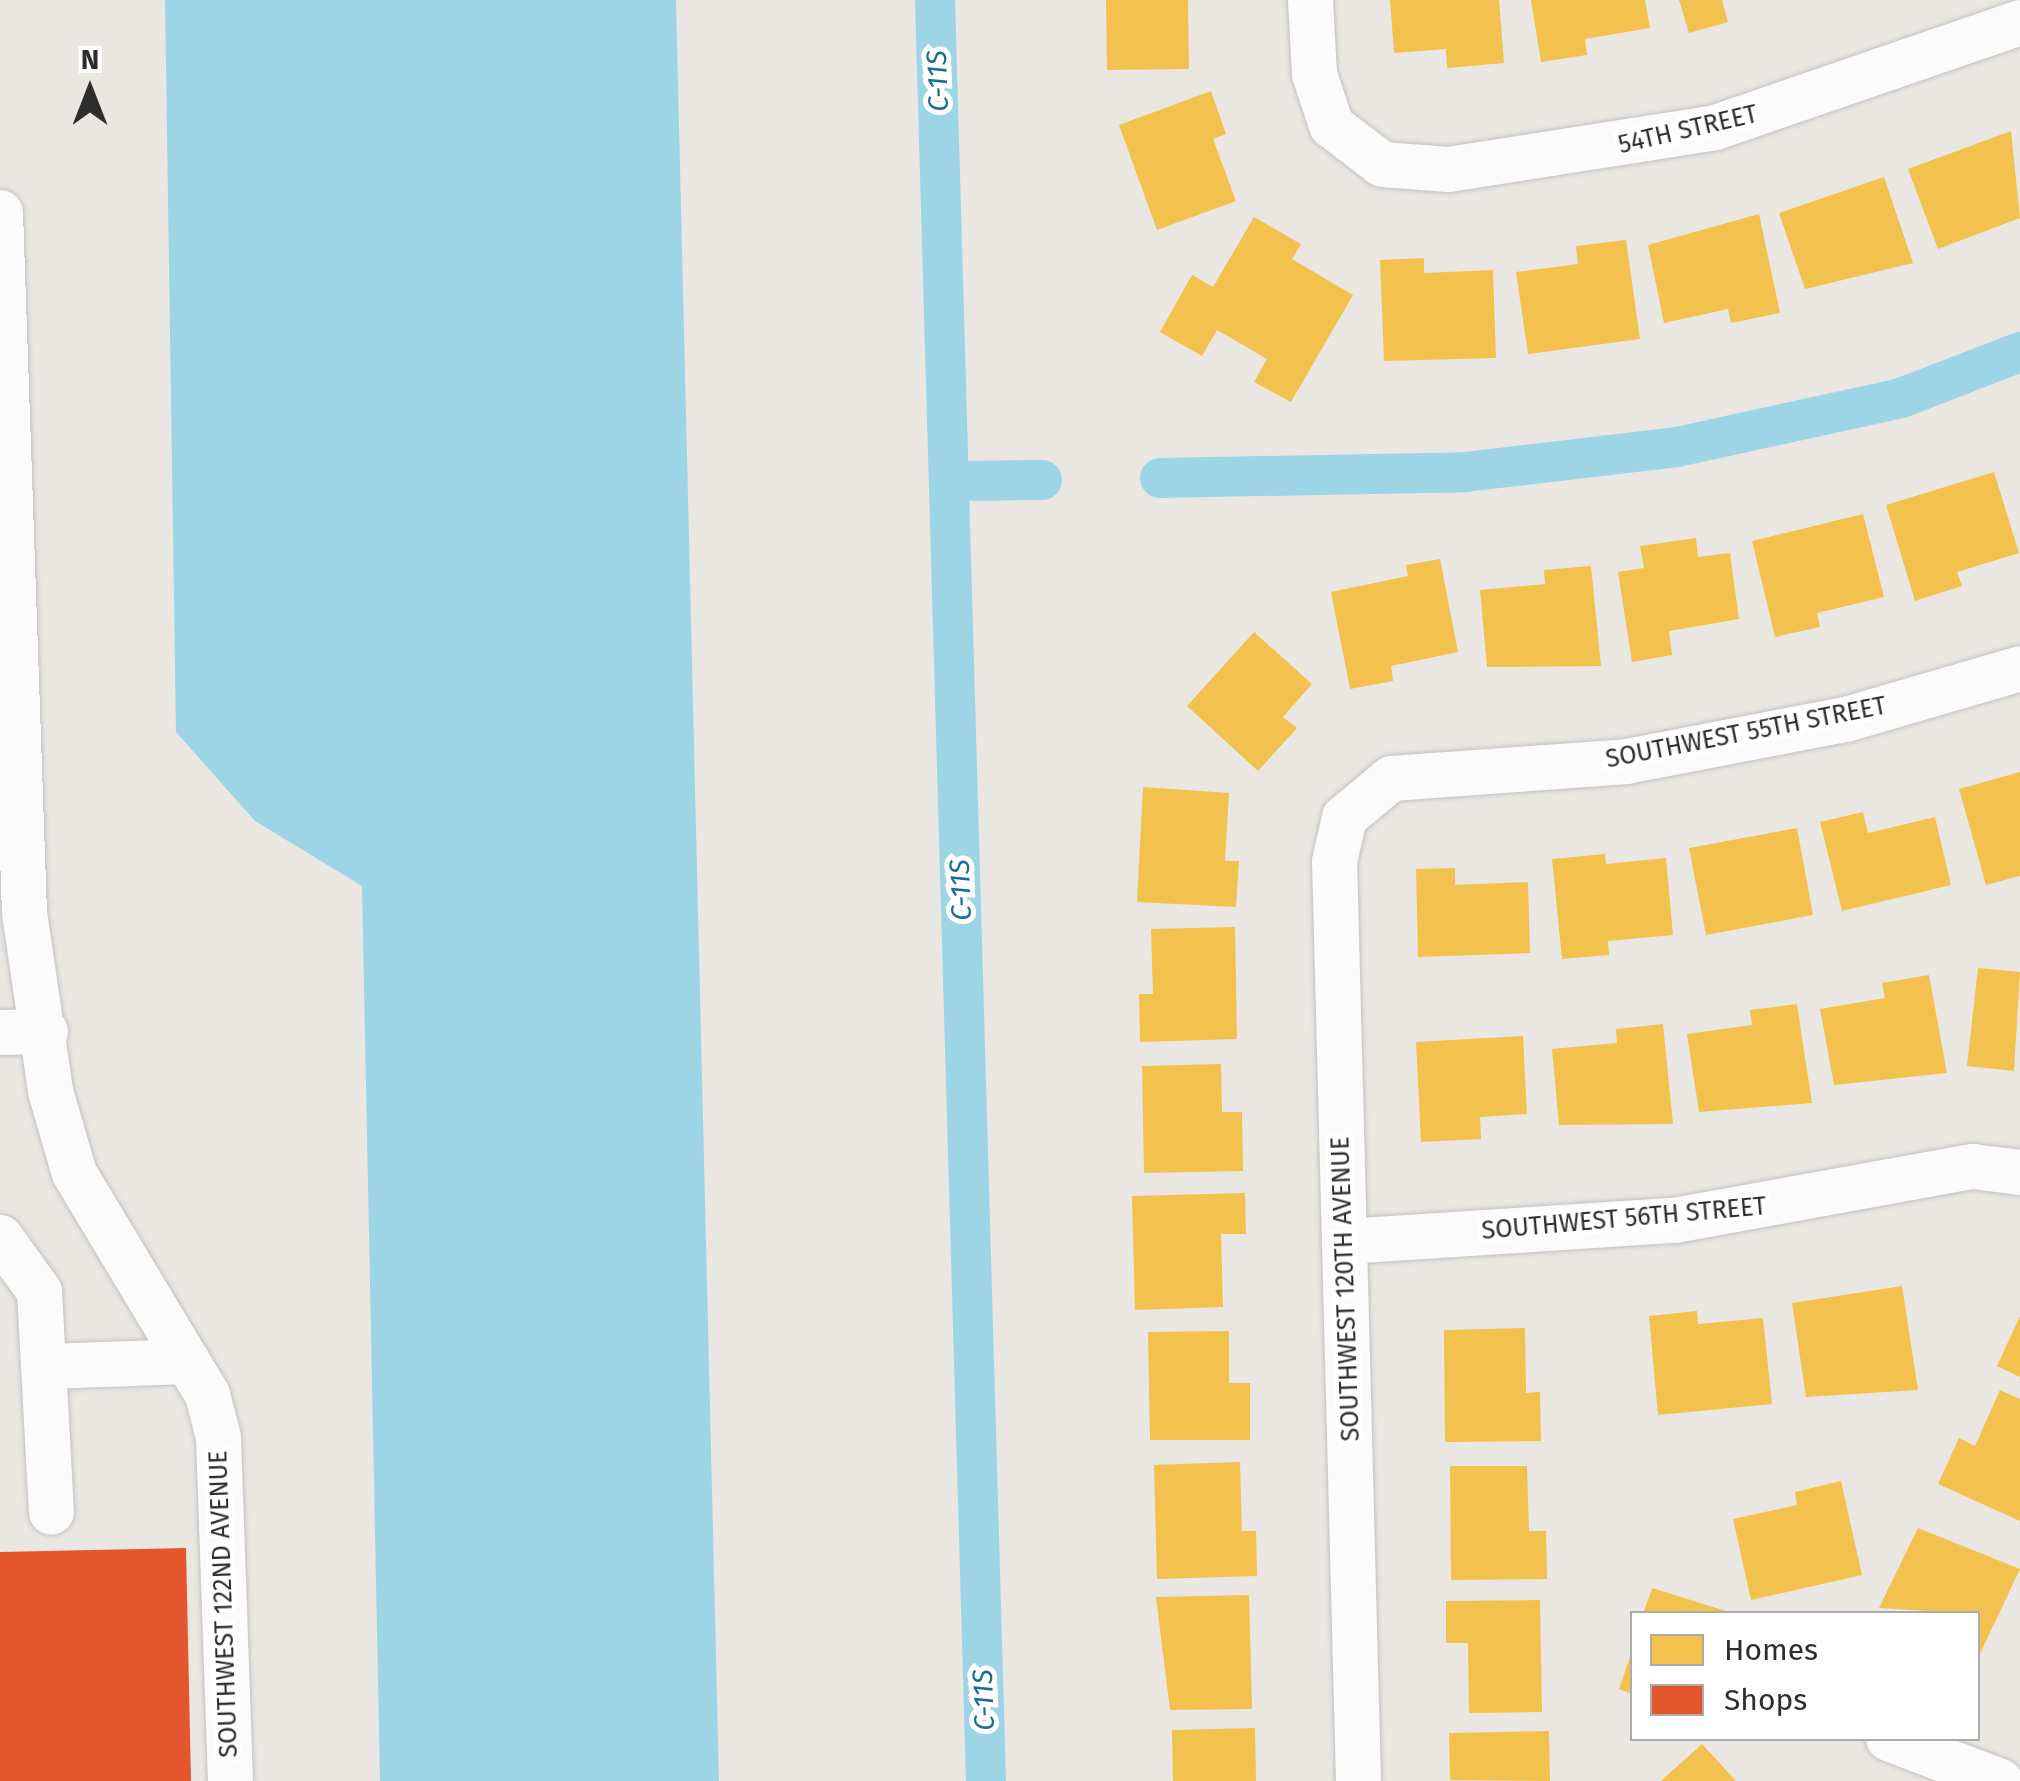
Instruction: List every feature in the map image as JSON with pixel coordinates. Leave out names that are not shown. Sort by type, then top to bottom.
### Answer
[{"type":"street","name":"54TH STREET","points":[[1310,0],[1314,74],[1348,144],[1382,164],[1448,169],[1604,150],[1807,99],[2020,22]]},
{"type":"street","name":"SOUTHWEST 122ND AVENUE","points":[[0,212],[12,912],[45,1031],[74,1173],[187,1361],[218,1436],[230,1781]]},
{"type":"street","name":"SOUTHWEST 55TH STREET","points":[[1354,801],[1391,778],[1626,762],[1846,719],[2020,668]]},
{"type":"street","name":"SOUTHWEST 120TH AVENUE","points":[[1354,801],[1334,861],[1358,1781]]},
{"type":"street","points":[[0,1032],[45,1031]]},
{"type":"street","name":"SOUTHWEST 56TH STREET","points":[[1345,1241],[1674,1220],[1972,1166],[2020,1172]]},
{"type":"street","points":[[0,1237],[39,1290],[47,1366],[51,1512]]},
{"type":"street","points":[[47,1366],[187,1361]]},
{"type":"street","points":[[1896,1741],[2000,1781]]},
{"type":"water","points":[[165,0],[676,0],[719,1781],[380,1781],[362,886],[255,821],[176,732]]},
{"type":"building: Homes","points":[[1106,0],[1188,0],[1189,69],[1107,70]]},
{"type":"building: Homes","points":[[1390,0],[1499,0],[1504,63],[1447,68],[1446,49],[1394,53]]},
{"type":"building: Homes","points":[[1531,0],[1645,0],[1650,28],[1585,39],[1587,55],[1541,62]]},
{"type":"building: Homes","points":[[1679,0],[1722,0],[1728,22],[1689,33]]},
{"type":"building: Homes","points":[[1211,91],[1226,134],[1213,139],[1236,201],[1157,230],[1119,125]]},
{"type":"building: Homes","points":[[2011,131],[2020,218],[1938,249],[1908,169]]},
{"type":"building: Homes","points":[[1884,177],[1913,263],[1805,289],[1779,213]]},
{"type":"building: Homes","points":[[1759,214],[1780,313],[1731,323],[1728,309],[1664,323],[1648,245]]},
{"type":"building: Homes","points":[[1254,217],[1301,244],[1292,259],[1353,295],[1291,402],[1254,382],[1267,359],[1217,330],[1202,356],[1160,332],[1192,275],[1213,287]]},
{"type":"building: Homes","points":[[1626,240],[1640,339],[1528,354],[1516,272],[1578,264],[1576,246]]},
{"type":"building: Homes","points":[[1424,258],[1424,273],[1493,270],[1496,358],[1384,361],[1380,260]]},
{"type":"building: Homes","points":[[1994,472],[2019,553],[1957,572],[1962,586],[1915,601],[1886,505]]},
{"type":"building: Homes","points":[[1863,514],[1884,597],[1817,613],[1820,627],[1775,637],[1752,541]]},
{"type":"building: Homes","points":[[1696,538],[1698,557],[1730,553],[1739,619],[1669,631],[1672,655],[1632,662],[1618,572],[1644,568],[1640,546]]},
{"type":"building: Homes","points":[[1440,559],[1458,652],[1391,666],[1393,681],[1350,689],[1331,592],[1408,576],[1406,565]]},
{"type":"building: Homes","points":[[1591,566],[1601,666],[1487,667],[1480,590],[1545,584],[1544,570]]},
{"type":"building: Homes","points":[[1254,632],[1312,684],[1283,717],[1297,728],[1258,771],[1187,706]]},
{"type":"building: Homes","points":[[2020,772],[2020,876],[1986,885],[1959,789]]},
{"type":"building: Homes","points":[[1143,787],[1229,793],[1225,861],[1239,861],[1236,907],[1137,902]]},
{"type":"building: Homes","points":[[1863,812],[1868,833],[1935,817],[1951,885],[1842,911],[1820,822]]},
{"type":"building: Homes","points":[[1797,828],[1813,915],[1706,935],[1689,848]]},
{"type":"building: Homes","points":[[1605,854],[1606,864],[1666,858],[1673,935],[1608,941],[1609,955],[1562,959],[1552,859]]},
{"type":"building: Homes","points":[[1455,868],[1455,885],[1528,882],[1530,953],[1418,957],[1416,869]]},
{"type":"building: Homes","points":[[1235,927],[1237,1039],[1140,1042],[1139,994],[1153,994],[1151,929]]},
{"type":"building: Homes","points":[[1978,968],[2020,972],[2014,1071],[1967,1066]]},
{"type":"building: Homes","points":[[1929,975],[1947,1073],[1834,1085],[1820,1009],[1885,998],[1882,983]]},
{"type":"building: Homes","points":[[1797,1004],[1812,1103],[1699,1112],[1687,1034],[1752,1025],[1750,1010]]},
{"type":"building: Homes","points":[[1663,1024],[1673,1124],[1559,1125],[1552,1049],[1617,1043],[1616,1029]]},
{"type":"building: Homes","points":[[1523,1036],[1527,1114],[1480,1117],[1481,1139],[1421,1142],[1416,1042]]},
{"type":"building: Homes","points":[[1221,1064],[1222,1112],[1242,1112],[1243,1171],[1144,1173],[1142,1066]]},
{"type":"building: Homes","points":[[1245,1193],[1246,1234],[1221,1234],[1223,1307],[1135,1310],[1132,1196]]},
{"type":"building: Homes","points":[[1902,1286],[1918,1390],[1806,1397],[1792,1303]]},
{"type":"building: Homes","points":[[1697,1311],[1698,1324],[1763,1318],[1772,1404],[1658,1415],[1649,1316]]},
{"type":"building: Homes","points":[[2020,1316],[2020,1377],[1997,1366]]},
{"type":"building: Homes","points":[[1525,1328],[1526,1393],[1540,1392],[1541,1441],[1445,1442],[1444,1330]]},
{"type":"building: Homes","points":[[1229,1331],[1229,1383],[1250,1383],[1250,1440],[1150,1440],[1148,1332]]},
{"type":"building: Homes","points":[[2000,1390],[2020,1399],[2020,1521],[1938,1484],[1959,1438],[1975,1446]]},
{"type":"building: Homes","points":[[1240,1462],[1242,1531],[1256,1531],[1257,1576],[1157,1579],[1154,1465]]},
{"type":"building: Homes","points":[[1450,1466],[1527,1466],[1529,1531],[1546,1531],[1547,1579],[1451,1580]]},
{"type":"building: Homes","points":[[1841,1481],[1862,1575],[1751,1600],[1733,1519],[1797,1505],[1795,1492]]},
{"type":"building: Homes","points":[[1918,1528],[2020,1569],[1980,1654],[1980,1611],[1879,1608]]},
{"type":"building: Homes","points":[[1652,1588],[1726,1611],[1644,1611]]},
{"type":"building: Homes","points":[[1249,1595],[1252,1709],[1170,1710],[1156,1597]]},
{"type":"building: Homes","points":[[1540,1600],[1542,1712],[1469,1713],[1468,1643],[1446,1643],[1446,1601]]},
{"type":"building: Homes","points":[[1630,1657],[1630,1693],[1619,1689]]},
{"type":"building: Homes","points":[[1255,1728],[1256,1781],[1173,1781],[1172,1730]]},
{"type":"building: Homes","points":[[1549,1731],[1550,1781],[1450,1780],[1449,1733]]},
{"type":"building: Homes","points":[[1702,1744],[1736,1781],[1661,1781]]},
{"type":"building: Shops","points":[[186,1548],[191,1781],[0,1781],[0,1552]]},
{"type":"waterway","name":"C-11S","points":[[935,0],[986,1781]]},
{"type":"waterway","points":[[1160,478],[1465,472],[1677,447],[1901,398],[2020,352]]},
{"type":"waterway","points":[[949,481],[1042,480]]}]
